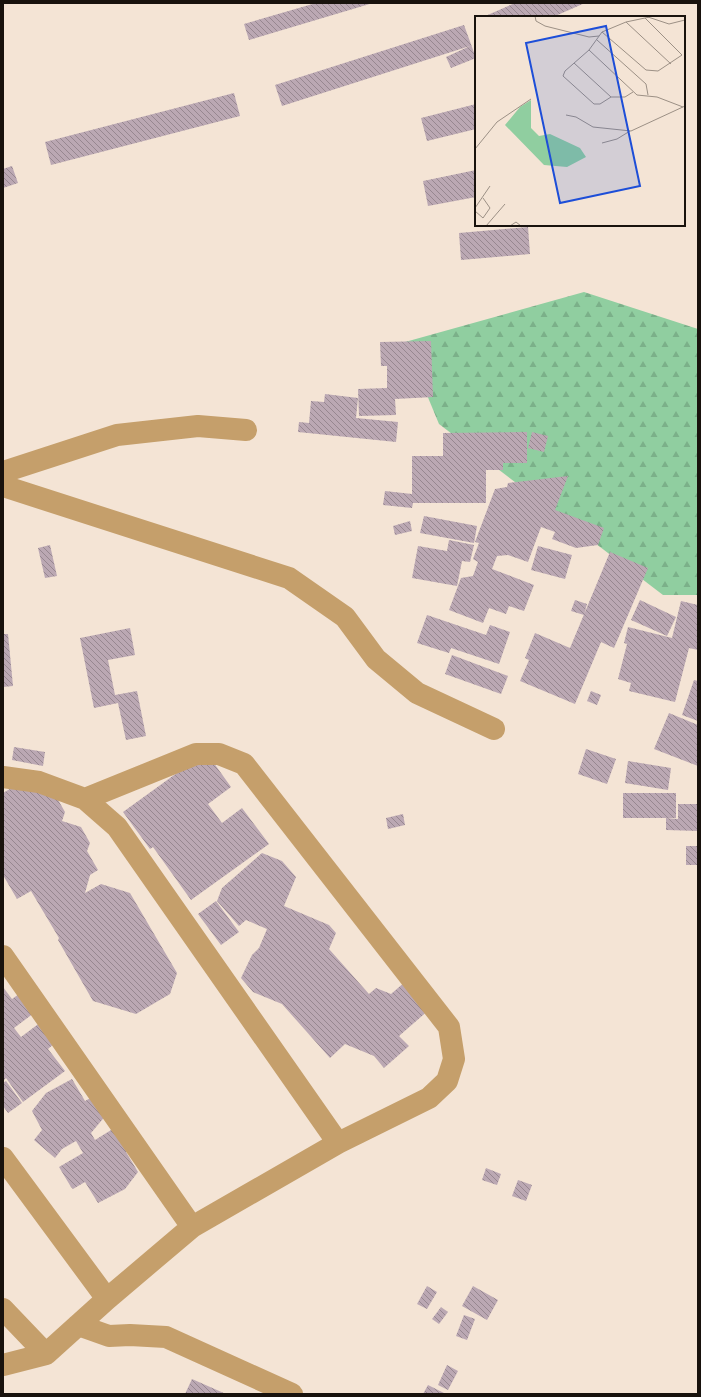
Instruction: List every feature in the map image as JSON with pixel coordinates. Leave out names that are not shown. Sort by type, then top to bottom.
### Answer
[{"type":"street","points":[[3,472],[117,435],[198,426],[246,430]]},
{"type":"street","points":[[3,486],[289,578],[345,617],[376,659],[417,694],[494,729]]},
{"type":"street","points":[[3,1365],[46,1354],[192,1226],[338,1143],[429,1098],[447,1081],[454,1059],[449,1027],[244,764],[218,754],[196,754],[85,799]]},
{"type":"street","points":[[3,777],[39,782],[85,799],[117,827],[338,1143]]},
{"type":"street","points":[[3,956],[192,1226]]},
{"type":"street","points":[[3,1158],[107,1299]]},
{"type":"street","points":[[3,1309],[46,1354]]},
{"type":"street","points":[[78,1325],[109,1336],[130,1335],[166,1337],[292,1394]]},
{"type":"green space","points":[[584,292],[698,329],[698,595],[663,595],[439,424],[405,342]]},
{"type":"building","points":[[316,3],[373,3],[249,40],[244,24]]},
{"type":"building","points":[[515,3],[585,3],[555,16],[485,16]]},
{"type":"building","points":[[464,25],[475,55],[475,58],[451,68],[446,57],[470,46],[282,106],[275,85]]},
{"type":"building","points":[[234,93],[240,116],[51,165],[45,142]]},
{"type":"building","points":[[475,104],[475,129],[427,141],[421,118]]},
{"type":"building","points":[[12,166],[18,183],[3,188],[3,169]]},
{"type":"building","points":[[475,170],[475,197],[428,206],[423,181]]},
{"type":"building","points":[[528,227],[530,254],[461,260],[459,233]]},
{"type":"building","points":[[431,341],[433,397],[395,399],[396,415],[359,416],[358,389],[387,388],[387,366],[381,366],[380,342]]},
{"type":"building","points":[[325,394],[358,398],[356,418],[398,422],[396,442],[298,432],[299,422],[309,423],[311,401],[324,402]]},
{"type":"building","points":[[527,432],[527,463],[503,463],[503,470],[486,470],[486,503],[413,503],[412,508],[383,505],[385,491],[412,494],[412,456],[443,456],[443,433]]},
{"type":"building","points":[[532,432],[548,436],[544,452],[528,448]]},
{"type":"building","points":[[568,476],[555,510],[604,528],[598,545],[576,548],[552,539],[555,532],[541,527],[528,562],[508,555],[497,556],[492,569],[534,585],[524,611],[509,606],[506,614],[489,608],[483,623],[449,610],[461,578],[473,576],[478,562],[473,559],[479,543],[475,542],[495,489],[507,487],[508,483]]},
{"type":"building","points":[[424,516],[477,526],[474,543],[420,533]]},
{"type":"building","points":[[410,521],[412,531],[395,535],[393,526]]},
{"type":"building","points":[[449,540],[474,545],[470,562],[462,561],[457,586],[412,578],[418,546],[447,551]]},
{"type":"building","points":[[50,545],[57,576],[45,578],[38,548]]},
{"type":"building","points":[[538,546],[572,555],[565,579],[531,570]]},
{"type":"building","points":[[610,552],[648,568],[614,648],[601,642],[575,704],[520,681],[529,660],[525,658],[535,633],[570,648]]},
{"type":"building","points":[[575,600],[587,604],[584,615],[571,611]]},
{"type":"building","points":[[640,600],[676,617],[667,636],[631,620]]},
{"type":"building","points":[[681,601],[698,605],[698,650],[689,648],[675,702],[629,691],[631,683],[618,679],[627,644],[624,643],[628,627],[672,638]]},
{"type":"building","points":[[427,615],[486,635],[490,625],[510,632],[499,664],[451,648],[449,653],[417,643]]},
{"type":"building","points":[[130,628],[135,655],[108,660],[115,695],[137,691],[146,736],[126,740],[118,703],[94,708],[80,638]]},
{"type":"building","points":[[3,634],[8,634],[13,686],[3,687]]},
{"type":"building","points":[[452,655],[508,676],[501,694],[445,674]]},
{"type":"building","points":[[694,680],[698,681],[698,721],[682,715]]},
{"type":"building","points":[[591,691],[601,695],[597,705],[587,701]]},
{"type":"building","points":[[669,713],[698,725],[698,766],[654,749]]},
{"type":"building","points":[[14,747],[45,752],[43,766],[12,760]]},
{"type":"building","points":[[586,749],[616,759],[607,784],[578,774]]},
{"type":"building","points":[[206,752],[231,787],[208,804],[222,823],[242,808],[269,844],[191,900],[153,847],[150,849],[123,812]]},
{"type":"building","points":[[628,761],[671,768],[668,790],[625,783]]},
{"type":"building","points":[[25,780],[49,784],[65,812],[62,821],[81,827],[90,843],[87,851],[98,870],[90,875],[85,893],[101,884],[130,893],[177,973],[170,994],[136,1014],[93,1001],[58,940],[59,938],[31,891],[17,899],[3,875],[3,793]]},
{"type":"building","points":[[623,793],[676,793],[676,818],[623,818]]},
{"type":"building","points":[[678,804],[698,804],[698,831],[666,830],[666,818],[678,819]]},
{"type":"building","points":[[403,814],[405,825],[388,829],[386,818]]},
{"type":"building","points":[[686,846],[698,846],[698,865],[686,865]]},
{"type":"building","points":[[262,853],[282,861],[296,877],[284,906],[329,925],[336,933],[329,949],[369,994],[376,988],[391,994],[413,975],[438,1002],[399,1036],[409,1046],[384,1068],[374,1056],[345,1044],[330,1058],[282,1004],[253,992],[241,978],[252,955],[259,948],[267,929],[246,920],[239,926],[217,901],[222,888]]},
{"type":"building","points":[[216,901],[239,932],[221,945],[198,914]]},
{"type":"building","points":[[3,987],[12,999],[19,994],[34,1013],[14,1028],[21,1037],[41,1022],[56,1042],[48,1049],[65,1071],[23,1102],[6,1078],[3,1081]]},
{"type":"building","points":[[72,1079],[85,1101],[96,1095],[107,1114],[91,1133],[95,1140],[116,1127],[132,1144],[126,1152],[138,1172],[125,1189],[98,1203],[85,1182],[73,1189],[59,1167],[83,1153],[76,1141],[62,1149],[55,1158],[34,1140],[42,1130],[32,1111],[46,1093]]},
{"type":"building","points":[[6,1081],[22,1103],[8,1113],[3,1106],[3,1083]]},
{"type":"building","points":[[486,1168],[501,1174],[497,1185],[482,1180]]},
{"type":"building","points":[[518,1180],[532,1185],[526,1201],[512,1196]]},
{"type":"building","points":[[427,1286],[437,1292],[427,1309],[417,1304]]},
{"type":"building","points":[[473,1286],[498,1300],[487,1320],[462,1306]]},
{"type":"building","points":[[441,1307],[448,1312],[439,1324],[432,1319]]},
{"type":"building","points":[[464,1315],[475,1319],[467,1340],[456,1336]]},
{"type":"building","points":[[447,1365],[458,1371],[448,1390],[438,1385]]},
{"type":"building","points":[[192,1379],[226,1394],[185,1394]]},
{"type":"building","points":[[428,1385],[446,1394],[423,1394]]}]
